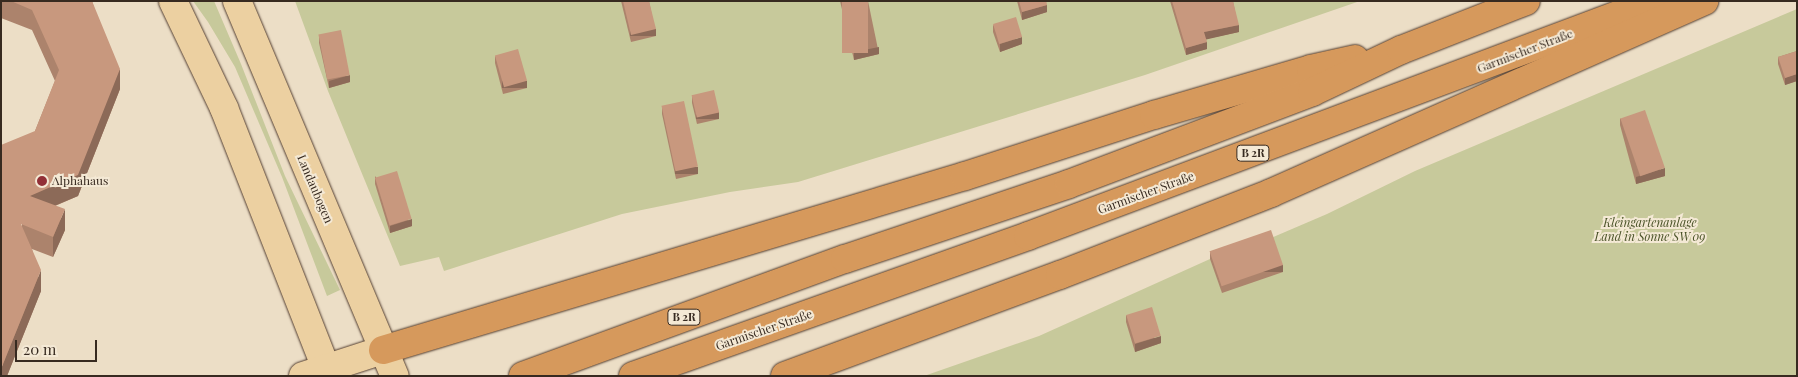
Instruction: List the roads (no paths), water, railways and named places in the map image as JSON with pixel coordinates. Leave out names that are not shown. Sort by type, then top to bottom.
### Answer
[{"type":"highway","name":"B 2R","points":[[523,376],[845,259],[1069,184],[1312,92],[1401,50],[1526,1]]},
{"type":"highway","name":"Garmischer Straße","points":[[633,376],[1028,236],[1655,1]]},
{"type":"highway","points":[[785,376],[1060,275],[1271,193],[1704,1]]},
{"type":"highway","points":[[383,350],[965,176],[1164,112],[1311,69],[1401,50]]},
{"type":"main road","points":[[173,1],[224,108],[320,373],[383,350]]},
{"type":"main road","name":"Landaubogen","points":[[237,1],[395,376]]},
{"type":"place","name":"Alphahaus","points":[[42,181]]},
{"type":"park label","name":"Kleingartenanlage Land in Sonne SW 09","points":[[1650,230]]}]
